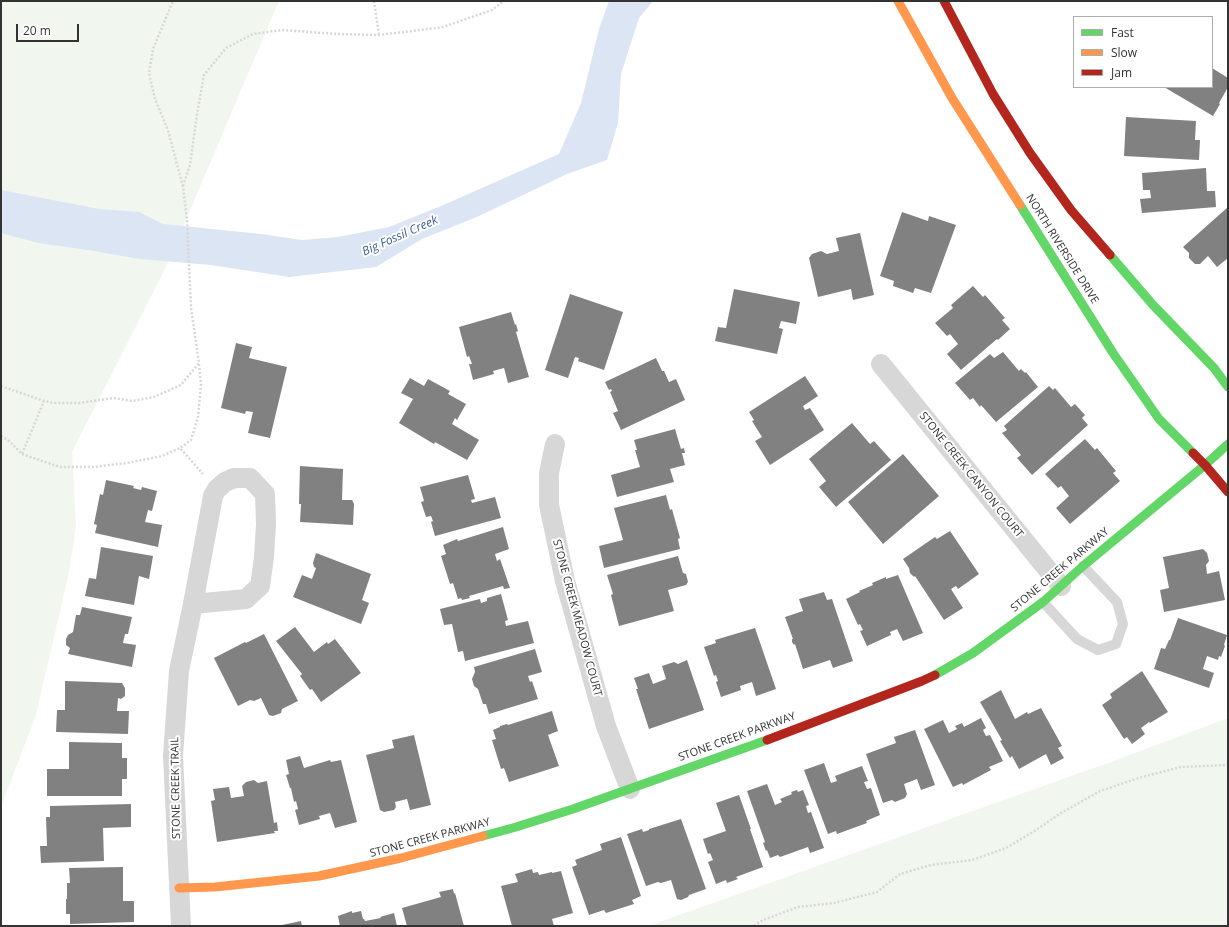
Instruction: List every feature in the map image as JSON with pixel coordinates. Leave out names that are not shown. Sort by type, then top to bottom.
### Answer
[{"type":"street","name":"NORTH RIVERSIDE DRIVE","points":[[898,1],[952,98],[1113,353],[1159,420],[1204,465],[1228,492]]},
{"type":"street","points":[[944,1],[993,94],[1030,154],[1071,210],[1153,305],[1214,368],[1228,387]]},
{"type":"street","name":"STONE CREEK CANYON COURT","points":[[881,364],[1061,586]]},
{"type":"street","name":"STONE CREEK MEADOW COURT","points":[[556,444],[549,473],[549,505],[566,581],[606,726],[630,789]]},
{"type":"street","name":"STONE CREEK PARKWAY","points":[[179,888],[215,887],[319,876],[366,867],[516,827],[630,789],[784,734],[922,681],[973,653],[1043,602],[1083,566],[1228,444]]},
{"type":"street","points":[[193,604],[246,599],[260,586],[266,524],[264,494],[250,478],[234,478],[225,482],[217,489]]},
{"type":"street","name":"STONE CREEK TRAIL","points":[[181,926],[173,756],[180,671],[213,496],[217,489]]},
{"type":"lane","points":[[1043,602],[1077,639],[1098,650],[1116,644],[1123,624],[1116,602],[1083,566]]},
{"type":"path","points":[[1,436],[9,441],[22,454],[60,467],[93,467],[127,463],[162,456],[180,448],[190,440],[198,417],[201,384],[191,308],[187,220],[183,187],[168,130],[155,99],[149,73],[153,49],[173,1]]},
{"type":"path","points":[[374,1],[379,35]]},
{"type":"path","points":[[183,187],[190,165],[204,75],[226,48],[253,34],[282,30],[379,35],[443,27],[492,10],[504,1]]},
{"type":"path","points":[[1,386],[54,403],[79,403],[114,398],[132,401],[154,398],[181,385],[199,363]]},
{"type":"path","points":[[22,454],[44,401]]},
{"type":"path","points":[[180,448],[217,489]]},
{"type":"path","points":[[754,926],[764,920],[798,907],[834,903],[877,892],[900,874],[931,865],[972,860],[1006,848],[1061,813],[1100,791],[1142,777],[1181,767],[1228,765]]},
{"type":"shaded area","points":[[1,1],[279,1],[165,269],[72,452],[76,526],[69,573],[36,715],[1,807]]},
{"type":"shaded area","points":[[1228,718],[1228,926],[648,926],[1108,763]]},
{"type":"water","name":"Big Fossil Creek","points":[[609,1],[653,1],[639,18],[621,74],[618,123],[607,160],[567,174],[479,216],[422,239],[376,267],[289,277],[211,265],[139,259],[38,243],[1,233],[1,190],[99,209],[139,212],[163,224],[261,234],[302,240],[338,237],[389,227],[441,206],[559,154],[581,103],[599,29]]},
{"type":"building","points":[[1213,69],[1228,78],[1228,90],[1227,89],[1213,116],[1166,88],[1213,88]]},
{"type":"building","points":[[1126,117],[1196,121],[1195,140],[1200,140],[1199,160],[1124,156]]},
{"type":"building","points":[[1206,168],[1207,191],[1215,191],[1216,207],[1142,213],[1140,199],[1151,198],[1150,190],[1143,190],[1142,173]]},
{"type":"building","points":[[1228,207],[1228,258],[1217,267],[1208,256],[1200,264],[1195,264],[1189,258],[1189,253],[1183,247]]},
{"type":"building","points":[[902,212],[928,221],[929,216],[956,225],[931,293],[915,288],[913,293],[893,286],[894,281],[880,276]]},
{"type":"building","points":[[860,233],[874,295],[853,300],[851,289],[818,297],[809,258],[812,254],[821,251],[827,254],[839,251],[836,238]]},
{"type":"building","points":[[973,286],[983,297],[985,295],[1005,318],[1002,320],[1010,329],[961,370],[947,354],[958,344],[950,334],[947,336],[935,323],[953,308],[951,305]]},
{"type":"building","points":[[734,289],[800,302],[796,324],[781,321],[779,328],[783,329],[777,354],[715,341],[718,327],[726,328]]},
{"type":"building","points":[[570,294],[623,312],[604,370],[578,361],[579,358],[575,357],[568,378],[545,370]]},
{"type":"building","points":[[511,312],[518,331],[516,332],[529,377],[508,383],[504,368],[493,371],[494,374],[473,380],[469,364],[472,364],[469,356],[467,357],[459,327]]},
{"type":"building","points":[[236,343],[252,347],[249,358],[287,367],[270,438],[248,433],[253,412],[246,411],[245,414],[221,408]]},
{"type":"building","points":[[1003,352],[1019,371],[1021,369],[1025,373],[1026,372],[1038,387],[996,422],[973,398],[970,400],[955,383],[990,354],[994,358]]},
{"type":"building","points":[[656,358],[669,382],[676,379],[685,400],[621,430],[613,413],[618,411],[610,392],[612,391],[611,389],[609,390],[605,382]]},
{"type":"building","points":[[805,376],[818,396],[803,406],[805,410],[810,408],[824,430],[770,465],[755,441],[762,437],[752,421],[754,420],[749,412]]},
{"type":"building","points":[[410,378],[424,386],[428,379],[450,391],[448,394],[466,404],[457,420],[455,418],[452,424],[479,440],[467,460],[435,442],[434,444],[399,423],[413,399],[401,393]]},
{"type":"building","points":[[1049,386],[1053,390],[1055,388],[1071,407],[1075,404],[1085,415],[1082,418],[1088,425],[1032,475],[1017,458],[1021,455],[1002,433],[1007,430],[1004,426]]},
{"type":"building","points":[[852,423],[870,444],[874,441],[891,460],[836,507],[819,487],[826,481],[809,459]]},
{"type":"building","points":[[675,429],[681,449],[684,448],[685,453],[682,453],[685,465],[670,469],[674,482],[617,497],[611,475],[640,467],[634,440]]},
{"type":"building","points":[[1085,439],[1095,450],[1097,448],[1116,471],[1113,473],[1120,481],[1070,524],[1056,508],[1069,496],[1061,486],[1058,488],[1045,474]]},
{"type":"building","points":[[903,454],[939,496],[883,544],[848,502]]},
{"type":"building","points":[[300,466],[343,469],[342,500],[352,500],[354,504],[353,525],[300,522]]},
{"type":"building","points":[[468,475],[475,499],[471,500],[472,503],[495,497],[501,518],[435,536],[431,516],[426,517],[421,502],[424,501],[420,487]]},
{"type":"building","points":[[106,480],[134,486],[133,488],[141,490],[142,487],[157,491],[152,511],[148,510],[145,522],[162,525],[158,547],[95,533],[97,525],[94,524],[100,494],[103,495]]},
{"type":"building","points":[[666,495],[670,510],[672,509],[680,538],[678,539],[680,549],[604,568],[599,546],[623,540],[614,508]]},
{"type":"building","points":[[503,527],[509,549],[495,554],[497,561],[500,559],[510,588],[504,589],[503,586],[469,596],[470,598],[462,600],[461,598],[458,599],[453,583],[450,584],[441,556],[446,554],[443,545],[457,539],[458,541]]},
{"type":"building","points":[[950,531],[979,574],[958,589],[956,586],[951,589],[963,608],[944,620],[915,576],[914,577],[910,573],[909,568],[903,559],[935,537],[937,539]]},
{"type":"building","points":[[101,547],[153,556],[149,579],[139,576],[134,605],[85,596],[89,578],[96,579]]},
{"type":"building","points":[[1203,549],[1207,553],[1209,561],[1206,565],[1207,574],[1219,571],[1225,600],[1164,612],[1160,590],[1169,588],[1163,557]]},
{"type":"building","points":[[316,553],[371,574],[362,600],[369,603],[361,624],[293,597],[302,575],[312,579],[316,568],[314,567],[313,563]]},
{"type":"building","points":[[678,556],[683,573],[686,574],[688,582],[686,585],[668,590],[674,611],[619,626],[611,595],[613,594],[607,575]]},
{"type":"building","points":[[898,575],[923,633],[903,641],[897,629],[890,632],[891,635],[867,646],[860,631],[863,630],[860,624],[858,625],[846,599],[873,585],[872,583],[886,577],[886,579]]},
{"type":"building","points":[[824,592],[827,600],[832,599],[853,661],[833,668],[830,660],[803,669],[795,644],[794,645],[792,642],[793,639],[785,617],[803,611],[799,599]]},
{"type":"building","points":[[501,594],[508,620],[505,621],[506,626],[528,621],[534,643],[465,661],[463,651],[458,652],[452,624],[444,625],[440,609],[480,599],[481,603],[487,601],[487,598]]},
{"type":"building","points":[[82,607],[132,617],[128,634],[125,634],[123,643],[136,645],[132,667],[68,654],[70,648],[66,645],[66,639],[68,635],[73,632],[76,615],[80,615]]},
{"type":"building","points":[[1178,618],[1227,635],[1221,657],[1219,656],[1218,660],[1207,656],[1203,669],[1214,673],[1209,688],[1154,669],[1161,648],[1165,649]]},
{"type":"building","points":[[295,627],[314,652],[327,642],[328,644],[335,639],[361,673],[321,702],[312,689],[310,690],[300,676],[302,674],[276,641]]},
{"type":"building","points":[[755,628],[776,689],[756,696],[752,682],[740,686],[741,690],[721,697],[716,682],[718,681],[716,675],[714,676],[704,647],[716,643],[715,640]]},
{"type":"building","points":[[264,634],[298,701],[282,709],[281,713],[273,716],[269,715],[261,698],[254,701],[250,700],[238,706],[214,658]]},
{"type":"building","points":[[535,649],[542,672],[528,676],[530,682],[532,681],[538,699],[489,714],[486,704],[483,704],[478,689],[474,686],[472,679],[475,672],[474,667]]},
{"type":"building","points":[[687,660],[704,710],[649,729],[634,678],[649,673],[653,684],[666,679],[662,666],[674,662],[678,664]]},
{"type":"building","points":[[1142,671],[1168,712],[1141,728],[1145,734],[1132,744],[1127,737],[1124,739],[1102,705],[1112,698],[1110,694]]},
{"type":"building","points":[[65,681],[122,683],[125,688],[125,696],[121,699],[118,698],[117,711],[129,711],[128,734],[56,732],[57,710],[65,710]]},
{"type":"building","points":[[1001,690],[1015,719],[1027,712],[1028,714],[1041,708],[1062,746],[1058,748],[1064,758],[1051,765],[1046,754],[1019,769],[1012,756],[1010,758],[1000,741],[1002,740],[980,702]]},
{"type":"building","points":[[552,711],[558,731],[548,735],[559,766],[509,782],[504,768],[501,769],[492,740],[496,739],[493,730],[500,726],[508,725]]},
{"type":"building","points":[[981,718],[986,728],[983,730],[986,736],[990,735],[1003,761],[989,767],[991,770],[963,785],[962,783],[953,787],[924,729],[943,720],[949,733],[957,729],[955,726],[962,723],[964,727]]},
{"type":"building","points":[[915,730],[935,785],[921,790],[917,779],[904,784],[907,794],[905,798],[895,802],[892,800],[883,803],[866,754],[896,743],[894,737]]},
{"type":"building","points":[[414,735],[431,805],[410,810],[407,799],[395,802],[396,807],[394,810],[384,812],[380,810],[366,755],[394,748],[392,740]]},
{"type":"building","points":[[69,742],[122,743],[122,758],[127,758],[127,779],[122,779],[122,796],[47,796],[47,769],[69,769]]},
{"type":"building","points":[[300,756],[304,768],[330,760],[331,762],[341,760],[357,822],[335,828],[330,813],[319,816],[320,819],[299,825],[295,810],[298,809],[296,801],[294,802],[286,775],[289,774],[286,760]]},
{"type":"building","points":[[824,763],[831,783],[837,781],[835,776],[862,766],[868,781],[864,782],[867,789],[871,788],[880,815],[866,821],[867,823],[837,834],[836,831],[828,834],[804,770]]},
{"type":"building","points":[[254,780],[258,783],[267,781],[274,823],[277,822],[278,831],[274,831],[275,833],[217,842],[211,801],[215,800],[213,789],[229,787],[231,798],[244,796],[242,786],[246,782]]},
{"type":"building","points":[[767,784],[775,805],[782,802],[780,799],[792,794],[791,792],[803,790],[809,805],[806,806],[808,813],[811,812],[824,848],[810,853],[808,847],[780,857],[778,855],[770,858],[763,843],[765,842],[747,791]]},
{"type":"building","points":[[739,795],[763,867],[736,877],[738,879],[727,883],[726,880],[716,884],[708,862],[713,860],[710,853],[708,854],[703,839],[726,831],[716,803]]},
{"type":"building","points":[[131,804],[131,827],[103,828],[104,861],[41,863],[40,846],[47,846],[46,817],[50,817],[50,806]]},
{"type":"building","points":[[681,819],[706,889],[689,895],[681,900],[677,899],[671,880],[646,886],[627,834],[642,829],[643,832]]},
{"type":"building","points":[[621,837],[641,896],[632,900],[634,904],[606,913],[604,910],[589,915],[572,867],[577,865],[575,860],[602,850],[600,844]]},
{"type":"building","points":[[123,867],[123,901],[134,901],[134,922],[70,924],[70,914],[66,914],[67,883],[70,883],[69,868]]},
{"type":"building","points":[[532,869],[533,873],[538,872],[539,875],[561,871],[573,913],[552,919],[554,926],[512,926],[501,886],[518,882],[515,874]]},
{"type":"building","points":[[453,889],[464,926],[407,926],[402,908],[441,897],[439,892]]},
{"type":"building","points":[[352,911],[352,913],[361,911],[365,921],[381,918],[380,917],[394,913],[397,926],[340,926],[338,916]]},
{"type":"building","points":[[301,921],[302,926],[282,926],[282,925]]},
{"type":"traffic: fast","points":[[1020,205],[1113,353],[1159,419],[1193,453]]},
{"type":"traffic: fast","points":[[1110,255],[1153,305],[1214,368],[1228,387]]},
{"type":"traffic: fast","points":[[935,675],[973,653],[1043,602],[1083,566],[1205,465],[1228,444]]},
{"type":"traffic: fast","points":[[483,836],[573,809],[767,740]]},
{"type":"traffic: slow","points":[[898,1],[952,98],[1020,205]]},
{"type":"traffic: slow","points":[[179,888],[215,887],[319,876],[401,858],[483,836]]},
{"type":"traffic: jam","points":[[944,1],[993,94],[1030,153],[1071,210],[1110,255]]},
{"type":"traffic: jam","points":[[1193,453],[1228,492]]},
{"type":"traffic: jam","points":[[767,740],[935,675]]}]
